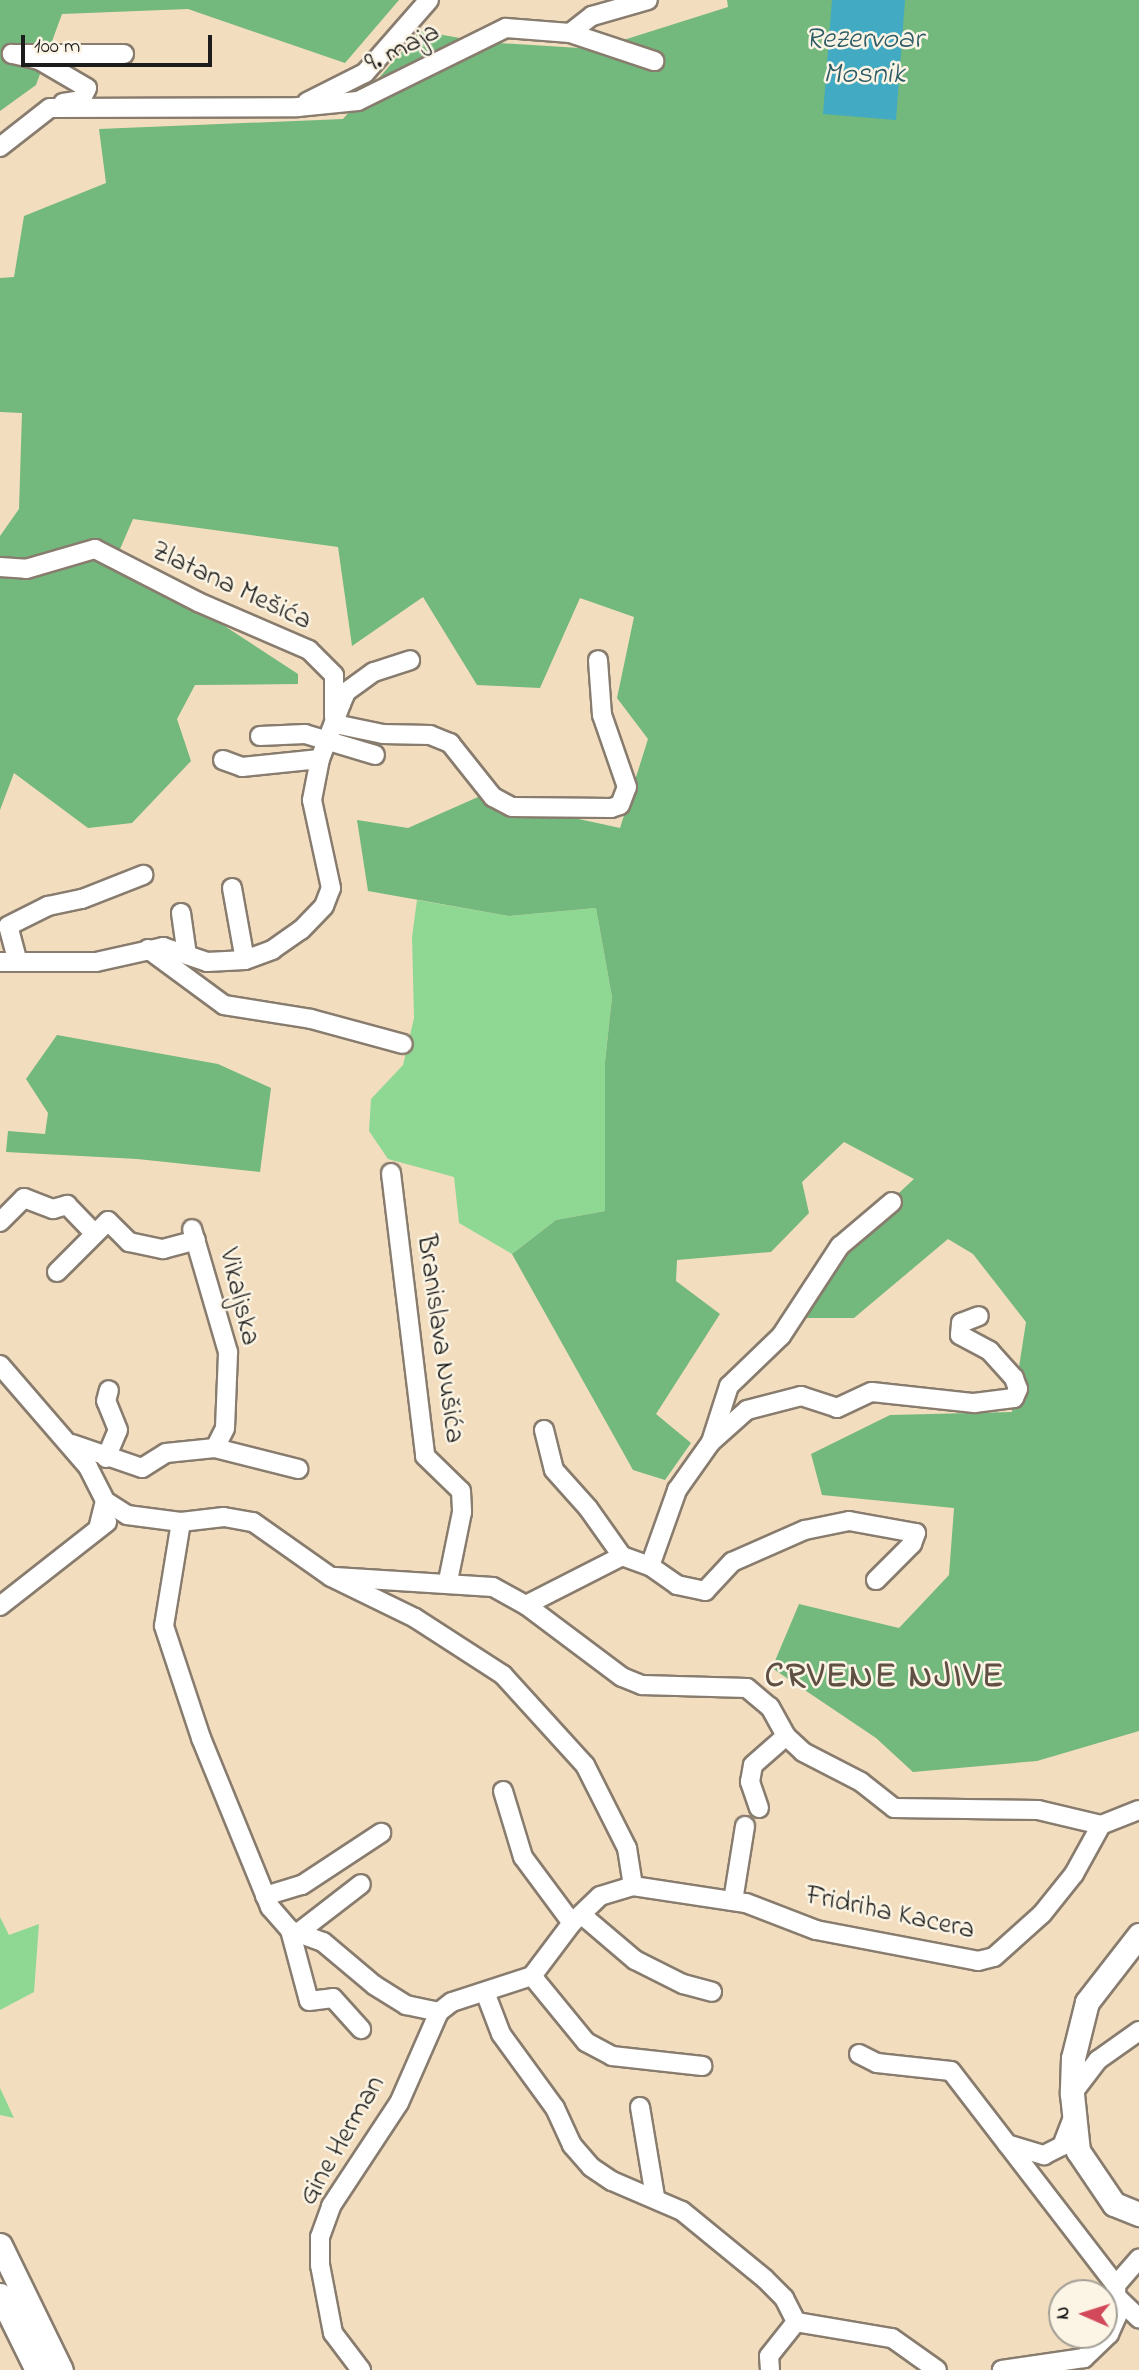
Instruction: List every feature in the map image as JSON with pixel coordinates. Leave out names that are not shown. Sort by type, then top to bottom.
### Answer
[{"type":"main road","points":[[1139,1935],[1087,2002],[1073,2058],[1072,2094],[1072,2120],[1078,2151],[1114,2204],[1139,2214]]},
{"type":"main road","points":[[0,2245],[61,2370]]},
{"type":"main road","points":[[0,2295],[37,2370]]},
{"type":"street","name":"9. maja","points":[[298,107],[365,73],[429,0]]},
{"type":"street","points":[[570,33],[592,16],[648,0]]},
{"type":"street","name":"9. maja","points":[[50,108],[298,107],[358,102],[493,31],[506,28],[570,33],[654,61]]},
{"type":"street","points":[[6,55],[124,54]]},
{"type":"street","points":[[0,147],[50,108],[81,100],[87,88],[38,60],[6,55]]},
{"type":"street","name":"Zlatana Mešića","points":[[0,567],[26,569],[95,549],[198,602],[309,650],[334,675],[335,724]]},
{"type":"street","name":"Zlatana Mešića","points":[[143,875],[82,899],[48,906],[8,926],[8,961],[96,962],[148,949],[173,948],[207,962],[245,960],[272,950],[301,930],[328,898],[331,888],[312,800],[320,759],[330,742],[346,692],[374,672],[410,660]]},
{"type":"street","points":[[335,724],[383,734],[430,735],[450,743],[493,797],[512,807],[611,808],[620,805],[628,787],[602,715],[598,660]]},
{"type":"street","points":[[260,736],[305,734],[374,755]]},
{"type":"street","points":[[223,760],[242,767],[320,759]]},
{"type":"street","points":[[232,888],[245,960]]},
{"type":"street","points":[[181,913],[187,955]]},
{"type":"street","points":[[148,949],[224,1005],[311,1019],[403,1044]]},
{"type":"street","name":"Branislava Nušića","points":[[391,1173],[425,1455],[461,1490],[462,1512],[448,1581]]},
{"type":"street","points":[[0,1222],[23,1198],[52,1209],[67,1205],[96,1234],[57,1272]]},
{"type":"street","points":[[711,1443],[729,1386],[780,1336],[840,1246],[892,1202]]},
{"type":"street","name":"Vikaljska","points":[[96,1234],[108,1222],[129,1242],[163,1249],[194,1234],[228,1352],[225,1428],[215,1448]]},
{"type":"street","points":[[650,1566],[677,1490],[711,1443],[747,1410],[801,1396],[837,1408],[872,1392],[974,1403],[1014,1398],[1018,1389],[1014,1378],[990,1352],[960,1335],[961,1323],[979,1316]]},
{"type":"street","points":[[0,1365],[72,1444],[105,1501],[127,1515],[181,1522],[224,1517],[253,1522],[331,1577],[415,1618],[503,1675],[585,1765],[627,1848],[633,1886],[600,1896],[577,1919],[532,1976],[452,2002],[439,2012]]},
{"type":"street","points":[[106,1458],[118,1430],[106,1401],[109,1390]]},
{"type":"street","points":[[544,1430],[554,1469],[589,1508],[622,1556],[650,1566],[677,1585],[705,1591],[732,1562],[805,1531],[849,1521],[916,1533],[912,1544],[876,1580]]},
{"type":"street","points":[[72,1444],[106,1458],[142,1468],[166,1453],[215,1448],[298,1469]]},
{"type":"street","points":[[99,1525],[105,1501]]},
{"type":"street","points":[[0,1606],[99,1525],[127,1515]]},
{"type":"street","name":"Gine Herman","points":[[181,1522],[164,1626],[201,1738],[265,1896],[295,1931],[323,1942],[374,1985],[407,2005],[439,2012],[399,2103],[331,2206],[320,2237],[320,2265],[333,2333],[361,2370]]},
{"type":"street","points":[[526,1605],[622,1556]]},
{"type":"street","points":[[331,1577],[448,1581],[493,1587],[526,1605],[607,1669],[642,1685],[747,1688],[756,1692],[786,1736],[803,1752],[861,1782],[894,1808],[1038,1810],[1101,1825],[1139,1810]]},
{"type":"street","points":[[760,1808],[750,1782],[753,1765],[786,1736]]},
{"type":"street","points":[[503,1791],[523,1857],[577,1919],[635,1960],[683,1984],[712,1992]]},
{"type":"street","name":"Fridriha Kacera","points":[[633,1886],[733,1901],[853,1938],[942,1957],[994,1957],[1055,1899],[1101,1825]]},
{"type":"street","points":[[733,1901],[745,1826]]},
{"type":"street","points":[[265,1896],[302,1885],[381,1833]]},
{"type":"street","points":[[295,1931],[361,1884]]},
{"type":"street","name":"Gine Herman","points":[[295,1931],[309,2001],[333,1998],[361,2029]]},
{"type":"street","points":[[532,1976],[586,2042],[612,2056],[702,2066]]},
{"type":"street","points":[[485,1992],[501,2034],[555,2108],[572,2145],[612,2182],[655,2196],[682,2211],[765,2278],[784,2298],[796,2322]]},
{"type":"street","points":[[1072,2094],[1098,2060],[1139,2031]]},
{"type":"street","points":[[859,2054],[877,2063],[951,2071],[1107,2279]]},
{"type":"street","points":[[640,2108],[655,2196]]},
{"type":"street","points":[[1006,2144],[1044,2155],[1062,2146],[1072,2120]]},
{"type":"street","points":[[1118,2290],[1139,2259]]},
{"type":"street","points":[[1118,2293],[1139,2318]]},
{"type":"street","points":[[770,2370],[769,2356],[796,2322]]},
{"type":"street","points":[[796,2322],[892,2338],[937,2370]]},
{"type":"street","points":[[1002,2370],[1083,2358],[1093,2349]]},
{"type":"green space","points":[[0,0],[399,0],[345,63],[188,9],[62,14],[36,85],[0,111]]},
{"type":"green space","points":[[727,0],[1139,0],[1139,1731],[1037,1761],[913,1772],[876,1738],[772,1668],[799,1604],[899,1628],[949,1575],[954,1508],[822,1495],[811,1454],[890,1415],[1012,1412],[1026,1322],[973,1254],[948,1239],[854,1318],[799,1318],[847,1241],[914,1179],[844,1142],[802,1182],[809,1213],[771,1252],[677,1260],[676,1281],[720,1314],[656,1414],[691,1443],[665,1480],[633,1470],[512,1254],[556,1220],[605,1211],[605,1062],[612,997],[596,908],[509,916],[368,891],[357,820],[408,828],[478,797],[620,828],[648,739],[617,698],[634,617],[580,598],[540,688],[477,685],[423,597],[352,646],[338,547],[133,519],[117,556],[298,674],[298,684],[195,685],[177,719],[191,761],[132,823],[88,828],[14,773],[0,810],[0,536],[19,509],[22,413],[0,412],[0,278],[14,277],[24,216],[106,183],[99,129],[343,119],[420,31],[483,42],[595,49],[728,7]]},
{"type":"green space","points":[[417,900],[509,916],[596,908],[612,997],[605,1062],[605,1211],[556,1220],[512,1254],[459,1223],[454,1177],[388,1159],[369,1131],[371,1099],[403,1065],[414,1018],[412,937]]},
{"type":"green space","points":[[57,1035],[218,1064],[271,1088],[260,1172],[137,1159],[6,1152],[8,1131],[45,1134],[48,1113],[26,1079]]},
{"type":"green space","points":[[0,1917],[9,1935],[39,1924],[34,1992],[0,2010]]},
{"type":"green space","points":[[0,2088],[14,2118],[0,2115]]},
{"type":"water","name":"Rezervoar Mosnik","points":[[832,0],[905,0],[896,120],[823,114]]},
{"type":"district","name":"CRVENE NJIVE","points":[[885,1678]]}]
